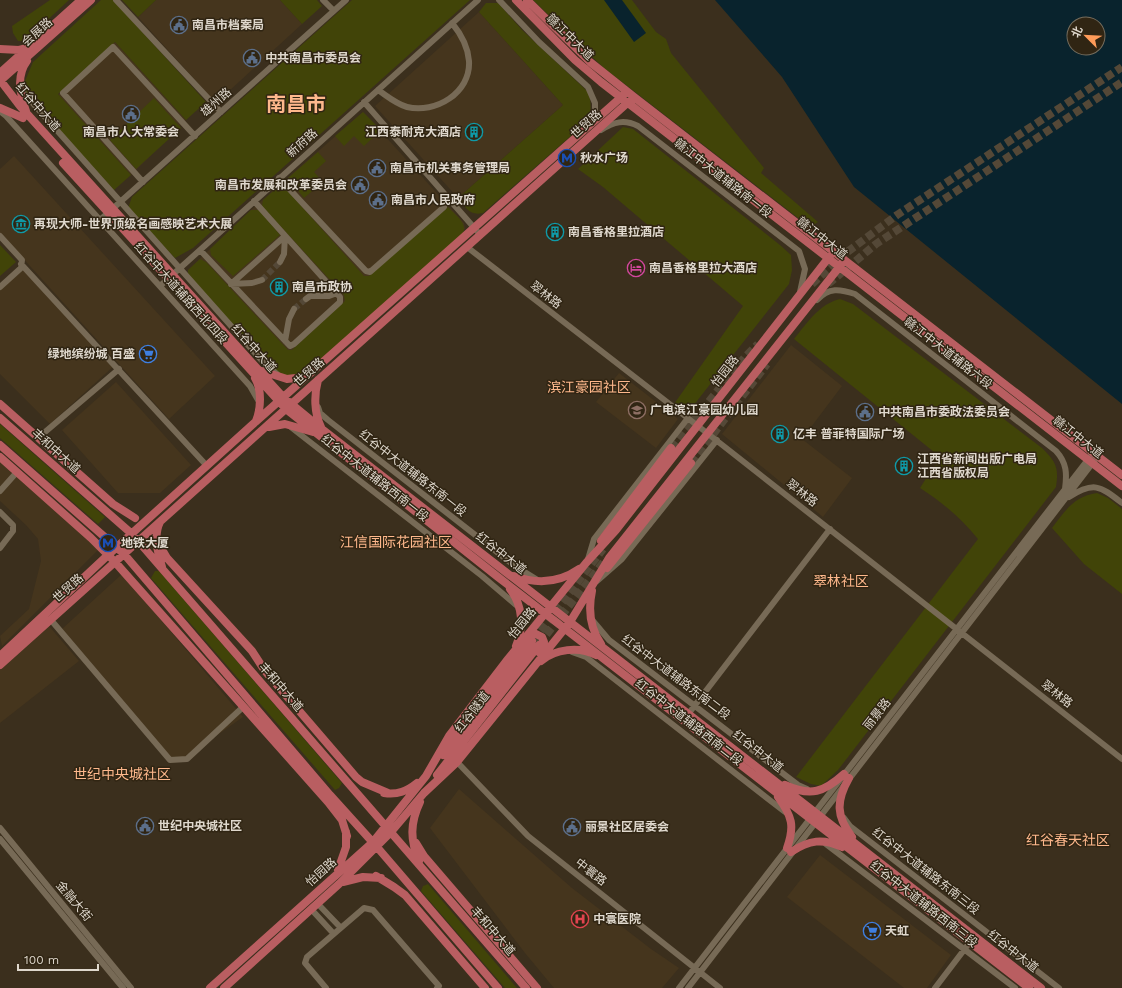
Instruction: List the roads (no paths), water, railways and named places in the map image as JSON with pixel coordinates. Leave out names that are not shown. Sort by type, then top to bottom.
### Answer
[{"type":"main road","name":"会展路","points":[[0,81],[81,0]]},
{"type":"main road","name":"会展路","points":[[0,73],[31,50],[91,0]]},
{"type":"main road","name":"赣江中大道","points":[[516,0],[575,60],[628,97],[1093,458],[1122,486]]},
{"type":"main road","name":"赣江中大道","points":[[527,0],[628,97]]},
{"type":"main road","points":[[0,108],[26,116],[20,89],[21,72],[31,50],[1,49]]},
{"type":"main road","name":"红谷中大道","points":[[0,81],[26,116]]},
{"type":"main road","name":"红谷中大道","points":[[0,90],[26,116],[281,399],[498,577],[548,610]]},
{"type":"main road","name":"世贸路","points":[[0,666],[481,235],[628,97]]},
{"type":"main road","name":"世贸路","points":[[1,654],[108,555],[474,227],[591,131]]},
{"type":"main road","name":"怡园路","points":[[389,829],[426,776],[449,736],[508,659],[586,563],[616,530],[830,255]]},
{"type":"main road","name":"怡园路","points":[[224,988],[339,884],[389,829],[457,762],[567,625],[609,558],[707,432],[794,327],[842,264]]},
{"type":"main road","points":[[254,369],[287,379],[301,378],[310,373]]},
{"type":"main road","points":[[254,369],[258,383],[260,404],[256,422]]},
{"type":"main road","points":[[261,431],[272,425],[285,424],[319,431],[315,400],[318,380]]},
{"type":"main road","points":[[0,404],[113,504],[134,518]]},
{"type":"main road","name":"丰和中大道","points":[[0,418],[132,534],[526,988]]},
{"type":"main road","name":"红谷中大道","points":[[319,431],[508,574],[548,610],[812,821],[855,848],[1041,988]]},
{"type":"main road","points":[[0,445],[124,554],[330,795],[375,844],[498,988]]},
{"type":"main road","points":[[508,574],[532,581],[545,582],[572,574],[586,563],[611,526],[671,448]]},
{"type":"main road","points":[[0,457],[91,538],[115,562],[328,802],[342,820],[347,836]]},
{"type":"main road","name":"赣江中大道","points":[[1093,458],[1122,475]]},
{"type":"main road","points":[[607,656],[597,637],[590,617],[590,599],[595,582],[692,463]]},
{"type":"main road","points":[[104,510],[134,518],[144,518],[157,512]]},
{"type":"main road","points":[[162,520],[158,528],[157,541],[163,570]]},
{"type":"main road","points":[[157,541],[167,558],[252,651],[265,671],[356,776],[362,782],[388,793]]},
{"type":"main road","points":[[498,577],[513,593],[521,614],[519,638],[508,659]]},
{"type":"main road","points":[[508,659],[534,633],[542,637],[544,642],[534,667]]},
{"type":"main road","name":"红谷隧道","points":[[424,793],[535,643],[426,776]]},
{"type":"main road","points":[[534,667],[555,653],[567,650],[580,650],[607,656]]},
{"type":"main road","name":"红谷中大道","points":[[607,656],[689,713],[818,813],[855,848],[1029,988]]},
{"type":"main road","points":[[343,777],[365,788],[388,793],[406,791],[426,776]]},
{"type":"main road","points":[[775,780],[788,786],[812,791],[826,789],[846,776]]},
{"type":"main road","points":[[846,776],[840,796],[840,812],[855,848]]},
{"type":"main road","points":[[772,788],[783,804],[791,820],[789,850]]},
{"type":"main road","points":[[424,793],[415,813],[412,833],[414,848],[428,875]]},
{"type":"main road","points":[[330,795],[339,807],[345,821],[347,836],[344,858],[333,877]]},
{"type":"main road","points":[[412,833],[424,856],[537,988]]},
{"type":"main road","points":[[789,850],[818,840],[855,848]]},
{"type":"main road","name":"怡园路","points":[[210,988],[333,877],[375,844]]},
{"type":"main road","points":[[339,884],[357,878],[376,876],[391,880],[417,895]]},
{"type":"main road","points":[[376,876],[405,895],[485,988]]},
{"type":"street","points":[[116,0],[221,112]]},
{"type":"street","points":[[324,0],[334,11]]},
{"type":"street","name":"雄州路","points":[[100,220],[346,0]]},
{"type":"street","name":"新府路","points":[[160,286],[478,0]]},
{"type":"street","points":[[499,0],[539,42],[591,92],[595,111],[591,131]]},
{"type":"street","points":[[378,90],[407,107],[426,108],[441,104],[455,93],[463,83],[468,72],[469,62],[462,36],[452,23]]},
{"type":"street","points":[[143,182],[63,93],[113,47],[194,136]]},
{"type":"street","points":[[20,89],[265,364],[276,374],[287,379]]},
{"type":"street","points":[[364,102],[481,235]]},
{"type":"street","name":"红谷中大道辅路西北四段","points":[[0,111],[250,386],[260,404]]},
{"type":"street","name":"赣江中大道辅路南一段","points":[[591,131],[622,121],[628,121],[638,126],[799,251],[805,269],[800,293]]},
{"type":"street","points":[[279,178],[366,271],[370,272],[444,208]]},
{"type":"street","points":[[200,250],[290,346],[294,344],[340,302],[340,297],[254,201]]},
{"type":"street","points":[[0,236],[22,260],[21,266],[0,286]]},
{"type":"street","points":[[280,262],[284,254],[285,236]]},
{"type":"street","points":[[231,284],[285,236]]},
{"type":"street","name":"翠林路","points":[[466,247],[707,432],[1122,759]]},
{"type":"street","points":[[21,266],[119,369],[207,466]]},
{"type":"street","points":[[231,284],[252,283],[262,280]]},
{"type":"street","name":"赣江中大道辅路六段","points":[[794,327],[820,296],[828,291],[842,290],[855,294],[1056,451],[1062,458],[1067,472],[1065,489]]},
{"type":"street","points":[[306,299],[310,296],[329,296],[337,293]]},
{"type":"street","points":[[285,341],[288,320],[294,309]]},
{"type":"street","points":[[38,438],[119,369]]},
{"type":"street","name":"红谷中大道辅路东南一段","points":[[315,400],[320,413],[334,425],[515,566],[530,577],[545,582]]},
{"type":"street","points":[[586,563],[594,539],[688,418]]},
{"type":"street","name":"红谷中大道辅路西南一段","points":[[285,424],[302,434],[511,599],[521,614]]},
{"type":"street","points":[[595,582],[622,559],[717,440]]},
{"type":"street","name":"丽景路","points":[[959,632],[1065,489],[1093,458]]},
{"type":"street","name":"丽景路","points":[[679,988],[812,821],[959,632],[1066,499],[1093,458]]},
{"type":"street","points":[[0,491],[17,472]]},
{"type":"street","points":[[1066,499],[1079,490],[1092,486],[1106,491],[1122,503]]},
{"type":"street","points":[[0,512],[13,525],[13,531],[0,548]]},
{"type":"street","points":[[689,713],[830,529]]},
{"type":"street","name":"红谷中大道辅路东南二段","points":[[590,617],[601,632],[610,640],[798,785],[812,791]]},
{"type":"street","points":[[50,620],[170,760],[187,759],[243,707]]},
{"type":"street","name":"红谷中大道辅路西南二段","points":[[567,650],[586,658],[640,698],[779,806],[791,820]]},
{"type":"street","name":"中寰路","points":[[457,762],[528,836],[720,988]]},
{"type":"street","name":"红谷中大道辅路东南三段","points":[[840,812],[850,826],[1059,988]]},
{"type":"street","name":"金融大街","points":[[0,828],[131,988]]},
{"type":"street","name":"金融大街","points":[[0,839],[123,988]]},
{"type":"street","name":"红谷中大道辅路西南三段","points":[[818,840],[833,848],[1015,988]]},
{"type":"street","name":"丽景路","points":[[688,988],[789,850]]},
{"type":"street","points":[[314,907],[340,927]]},
{"type":"street","points":[[314,907],[333,933]]},
{"type":"street","points":[[326,988],[305,963],[306,957],[364,908],[373,910],[439,986],[437,988]]},
{"type":"street","points":[[935,988],[970,942]]},
{"type":"water","points":[[604,0],[622,0],[646,33],[634,42]]},
{"type":"water","points":[[715,0],[1122,0],[1122,404],[854,187],[782,77]]},
{"type":"tunnel","points":[[812,284],[846,253],[897,215],[1122,67]]},
{"type":"tunnel","points":[[828,284],[876,244],[1122,82]]},
{"type":"tunnel","points":[[262,280],[280,262]]},
{"type":"tunnel","points":[[294,309],[306,299]]},
{"type":"tunnel","points":[[671,448],[745,357],[758,344]]},
{"type":"tunnel","points":[[691,463],[767,364]]},
{"type":"tunnel","points":[[533,640],[603,549]]},
{"type":"tunnel","points":[[539,644],[606,559]]},
{"type":"place","name":"南昌市档案局","points":[[179,25]]},
{"type":"place","name":"中共南昌市委员会","points":[[252,58]]},
{"type":"place","name":"南昌市人大常委会","points":[[131,114]]},
{"type":"place","name":"江西泰耐克大酒店","points":[[474,132]]},
{"type":"place","name":"秋水广场","points":[[567,158]]},
{"type":"place","name":"南昌市机关事务管理局","points":[[377,168]]},
{"type":"place","name":"南昌市发展和改革委员会","points":[[360,185]]},
{"type":"place","name":"南昌市人民政府","points":[[378,200]]},
{"type":"place","name":"再现大师-世界顶级名画感映艺术大展","points":[[21,224]]},
{"type":"place","name":"南昌香格里拉酒店","points":[[555,232]]},
{"type":"place","name":"南昌香格里拉大酒店","points":[[636,268]]},
{"type":"place","name":"南昌市政协","points":[[279,287]]},
{"type":"place","name":"绿地缤纷城 百盛","points":[[148,354]]},
{"type":"place","name":"广电滨江豪园幼儿园","points":[[637,410]]},
{"type":"place","name":"中共南昌市委政法委员会","points":[[865,412]]},
{"type":"place","name":"亿丰 普菲特国际广场","points":[[780,434]]},
{"type":"place","name":"江西省新闻出版广电局 江西省版权局","points":[[904,466]]},
{"type":"place","name":"地铁大厦","points":[[108,543]]},
{"type":"place","name":"世纪中央城社区","points":[[145,826]]},
{"type":"place","name":"丽景社区居委会","points":[[572,827]]},
{"type":"place","name":"中寰医院","points":[[580,919]]},
{"type":"place","name":"天虹","points":[[872,931]]},
{"type":"district","name":"南昌市","points":[[296,104]]},
{"type":"district","name":"滨江豪园社区","points":[[589,387]]},
{"type":"district","name":"江信国际花园社区","points":[[396,542]]},
{"type":"district","name":"翠林社区","points":[[841,581]]},
{"type":"district","name":"世纪中央城社区","points":[[122,774]]},
{"type":"district","name":"红谷春天社区","points":[[1068,840]]}]
